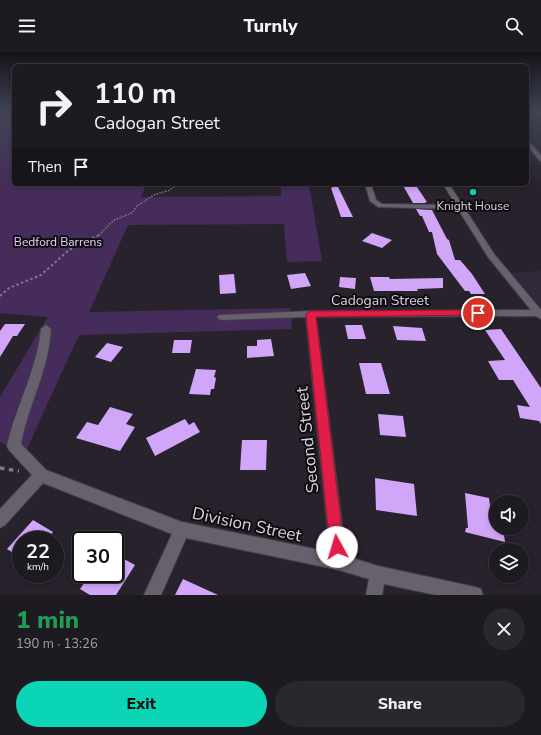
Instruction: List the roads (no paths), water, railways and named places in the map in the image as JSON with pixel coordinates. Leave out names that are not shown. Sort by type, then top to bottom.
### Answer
[{"type":"street","points":[[529,144],[541,159]]},
{"type":"street","points":[[369,186],[374,201],[380,206],[461,207]]},
{"type":"street","points":[[447,186],[491,255],[540,314]]},
{"type":"street","name":"Cadogan Street","points":[[222,317],[311,314],[540,314]]},
{"type":"street","name":"Second Street","points":[[311,314],[338,562]]},
{"type":"street","points":[[0,520],[41,475],[14,446],[17,429],[37,378],[46,344],[46,329]]},
{"type":"street","name":"Division Street","points":[[41,475],[182,530],[338,562],[378,574],[475,595]]},
{"type":"street","points":[[152,595],[182,530]]},
{"type":"street","points":[[374,595],[378,574]]},
{"type":"place","name":"Knight House","points":[[473,192]]},
{"type":"park label","name":"Bedford Barrens","points":[[58,242]]}]
